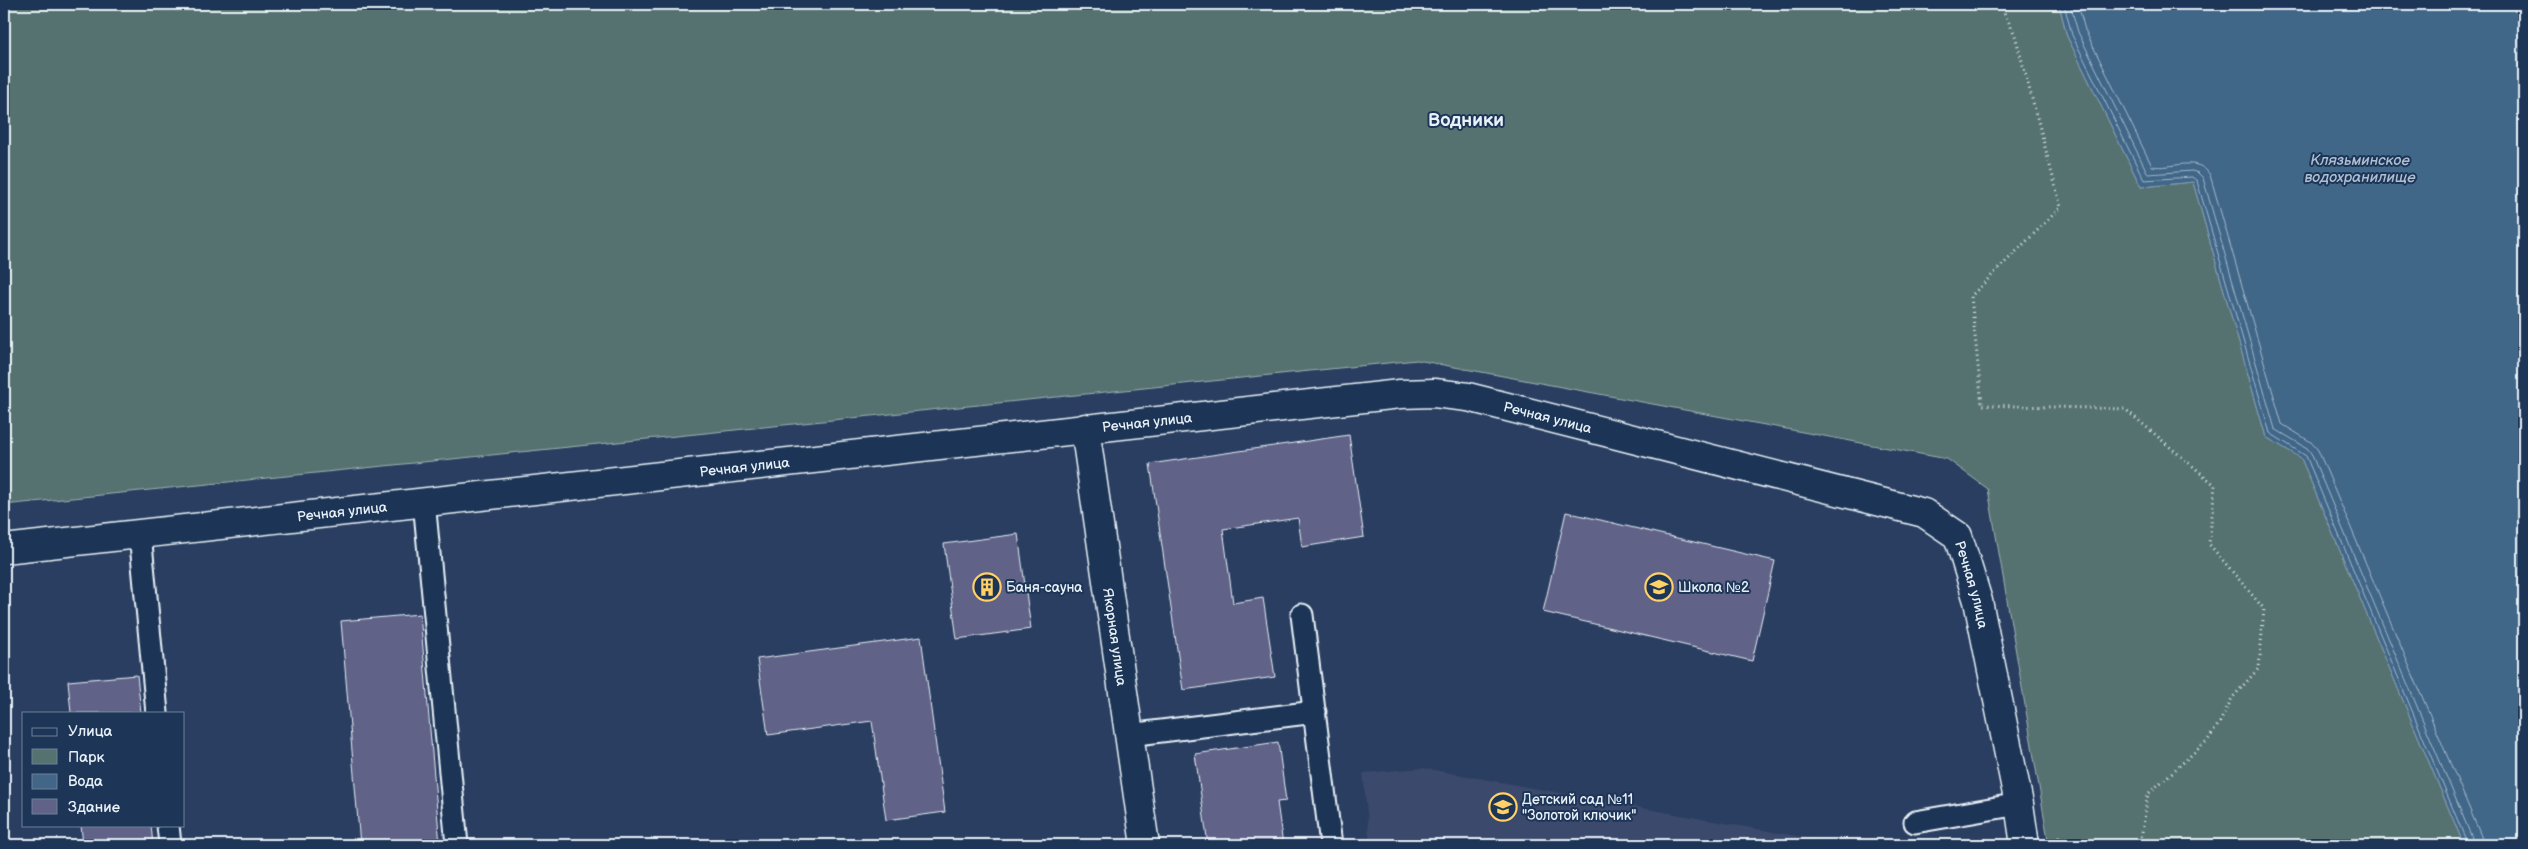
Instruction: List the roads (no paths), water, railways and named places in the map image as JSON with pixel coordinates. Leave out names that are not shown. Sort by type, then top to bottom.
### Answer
[{"type":"street","name":"Речная улица","points":[[4,548],[1400,394],[1434,393],[1468,397],[1924,513],[1958,536],[1978,601],[2020,804],[2025,845]]},
{"type":"street","name":"Якорная улица","points":[[1085,428],[1145,845]]},
{"type":"lane","points":[[424,501],[457,845]]},
{"type":"lane","points":[[140,533],[157,712]]},
{"type":"lane","points":[[1302,615],[1331,845]]},
{"type":"lane","points":[[1129,735],[1315,712]]},
{"type":"lane","points":[[1916,822],[2020,804]]},
{"type":"lane","points":[[168,826],[170,845]]},
{"type":"water","name":"Клязьминское водохранилище","points":[[2059,4],[2524,4],[2524,845],[2464,845],[2301,458],[2266,437],[2193,182],[2141,187],[2067,36]]},
{"type":"place","name":"Баня-сауна","points":[[987,587]]},
{"type":"place","name":"Школа №2","points":[[1659,587]]},
{"type":"place","name":"Детский сад №11 \"Золотой ключик\"","points":[[1503,807]]},
{"type":"district","name":"Водники","points":[[1466,120]]}]
